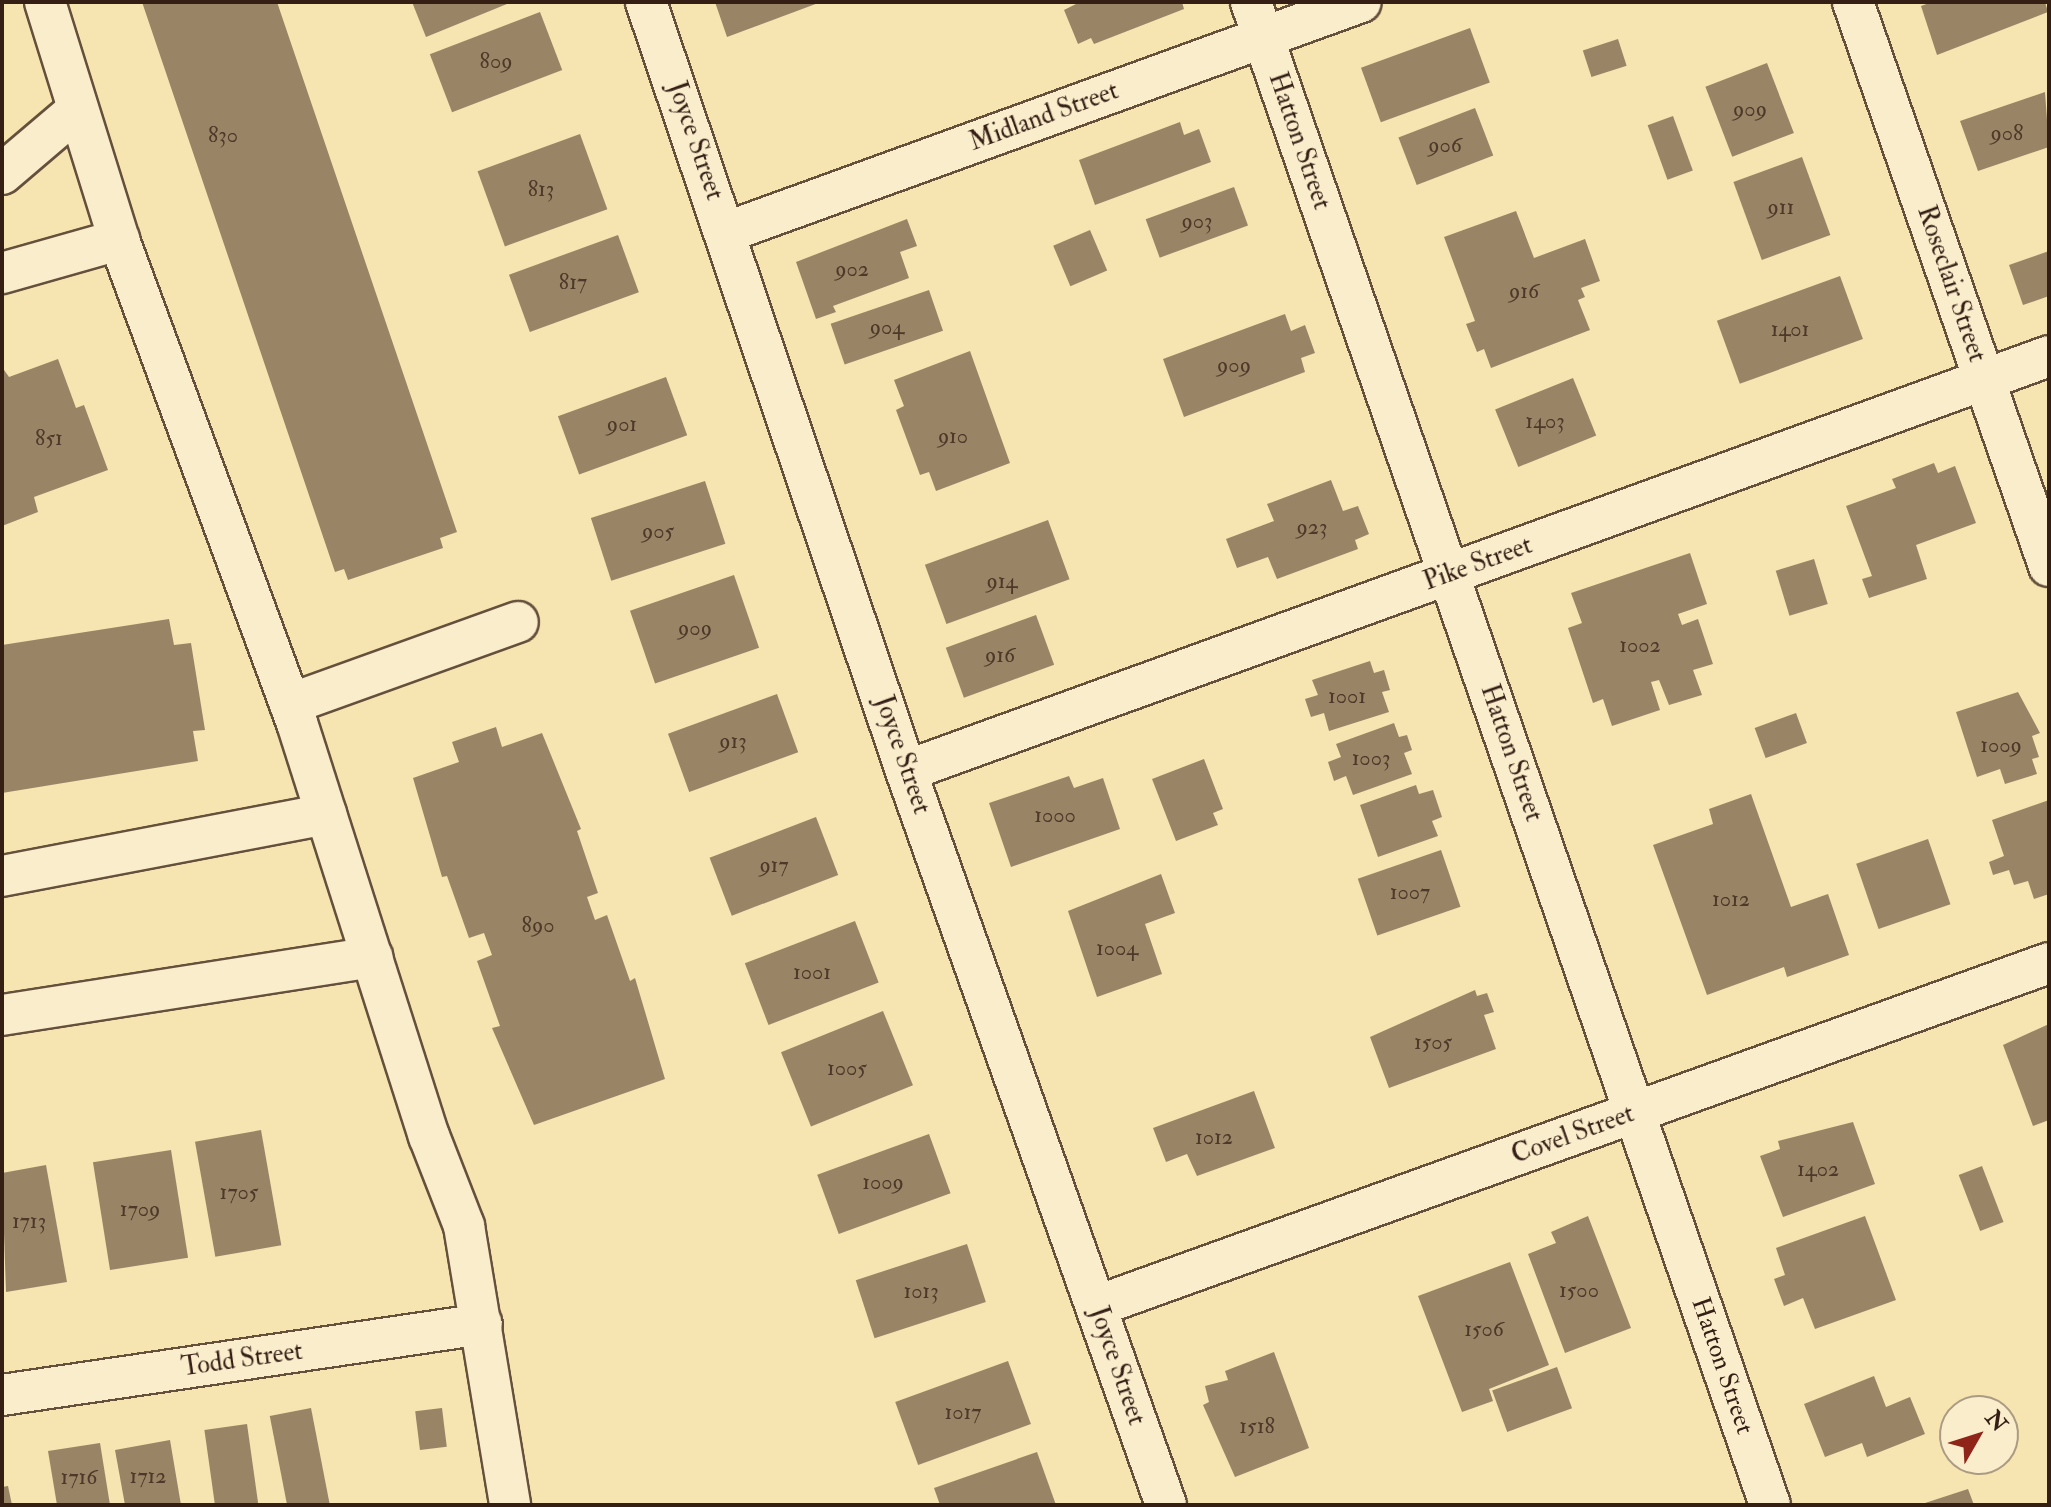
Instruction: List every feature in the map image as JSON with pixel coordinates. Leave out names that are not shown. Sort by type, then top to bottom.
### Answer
[{"type":"street","points":[[45,2],[76,111],[119,240],[290,704],[429,1136],[464,1226],[510,1505]]},
{"type":"street","name":"Joyce Street","points":[[646,2],[727,232],[906,771],[1166,1505]]},
{"type":"street","name":"Midland Street","points":[[727,232],[1258,20],[1361,2]]},
{"type":"street","name":"Roseclair Street","points":[[1853,2],[2049,566]]},
{"type":"street","name":"Hatton Street","points":[[1258,20],[1770,1505]]},
{"type":"street","points":[[2,174],[76,111]]},
{"type":"street","points":[[2,273],[119,240]]},
{"type":"street","name":"Pike Street","points":[[906,771],[2049,356]]},
{"type":"street","points":[[290,704],[518,622]]},
{"type":"street","points":[[2,876],[326,814]]},
{"type":"street","points":[[2,1015],[372,957]]},
{"type":"street","name":"Covel Street","points":[[1097,1306],[2049,963]]},
{"type":"street","name":"Todd Street","points":[[2,1395],[482,1324]]},
{"type":"building","points":[[142,2],[277,2],[457,532],[440,538],[443,548],[348,580],[344,569],[335,572]]},
{"type":"building","points":[[412,2],[512,2],[426,37]]},
{"type":"building","points":[[715,2],[821,2],[727,37]]},
{"type":"building","points":[[1080,2],[1182,2],[1184,9],[1094,44],[1091,38],[1078,44],[1064,10]]},
{"type":"building","points":[[1932,2],[2045,2],[2048,12],[1937,55],[1921,6]]},
{"type":"building","points":[[540,12],[562,70],[452,112],[430,54]]},
{"type":"building","points":[[1470,28],[1490,83],[1381,122],[1361,68]]},
{"type":"building","points":[[1618,39],[1627,66],[1591,77],[1583,50]]},
{"type":"building","points":[[1767,63],[1794,133],[1732,157],[1705,87]]},
{"type":"building","points":[[2045,92],[2049,147],[1978,171],[1960,121]]},
{"type":"building","points":[[1475,108],[1493,156],[1417,185],[1398,137]]},
{"type":"building","points":[[1673,116],[1693,171],[1667,180],[1648,125]]},
{"type":"building","points":[[1180,122],[1184,135],[1199,129],[1211,162],[1095,205],[1079,160]]},
{"type":"building","points":[[580,134],[607,209],[505,246],[478,171]]},
{"type":"building","points":[[1802,157],[1830,235],[1762,260],[1733,182]]},
{"type":"building","points":[[1234,187],[1248,226],[1160,258],[1146,219]]},
{"type":"building","points":[[1516,211],[1534,258],[1585,239],[1600,281],[1581,288],[1585,297],[1578,300],[1590,330],[1491,368],[1484,349],[1477,352],[1466,324],[1475,321],[1444,237]]},
{"type":"building","points":[[907,219],[917,246],[900,252],[909,278],[833,306],[836,312],[816,319],[796,262]]},
{"type":"building","points":[[1090,230],[1107,271],[1070,286],[1053,246]]},
{"type":"building","points":[[618,235],[639,292],[530,332],[509,275]]},
{"type":"building","points":[[2049,251],[2049,296],[2023,305],[2009,265]]},
{"type":"building","points":[[1840,276],[1863,339],[1740,384],[1717,321]]},
{"type":"building","points":[[929,290],[943,331],[845,365],[831,324]]},
{"type":"building","points":[[1285,314],[1291,331],[1305,325],[1315,353],[1301,358],[1305,372],[1184,417],[1163,359]]},
{"type":"building","points":[[970,351],[1010,463],[936,491],[929,472],[920,475],[896,410],[904,406],[894,380]]},
{"type":"building","points":[[58,359],[76,408],[84,405],[108,470],[34,497],[38,512],[2,526],[2,367],[9,377]]},
{"type":"building","points":[[666,377],[687,435],[579,475],[558,416]]},
{"type":"building","points":[[1573,378],[1596,435],[1518,467],[1495,409]]},
{"type":"building","points":[[1934,463],[1938,473],[1955,466],[1976,523],[1916,545],[1927,579],[1869,598],[1862,579],[1872,576],[1846,506],[1896,488],[1892,479]]},
{"type":"building","points":[[1331,480],[1343,511],[1358,506],[1369,534],[1355,540],[1358,549],[1277,579],[1268,557],[1237,568],[1226,539],[1274,521],[1267,504]]},
{"type":"building","points":[[705,481],[725,544],[611,581],[591,518]]},
{"type":"building","points":[[1048,520],[1070,579],[946,624],[925,565]]},
{"type":"building","points":[[1690,553],[1707,604],[1678,614],[1682,625],[1698,619],[1713,664],[1693,670],[1702,695],[1669,705],[1659,680],[1651,682],[1660,710],[1612,726],[1603,699],[1593,703],[1568,628],[1582,623],[1571,593]]},
{"type":"building","points":[[1814,559],[1828,604],[1789,616],[1776,571]]},
{"type":"building","points":[[734,575],[759,648],[655,684],[630,611]]},
{"type":"building","points":[[1036,615],[1054,665],[964,698],[946,648]]},
{"type":"building","points":[[169,619],[174,645],[191,643],[205,730],[193,731],[198,761],[2,793],[2,645]]},
{"type":"building","points":[[1370,661],[1374,673],[1384,670],[1390,690],[1382,692],[1389,712],[1329,731],[1324,713],[1311,717],[1305,699],[1318,695],[1312,680]]},
{"type":"building","points":[[2018,692],[2040,733],[2032,736],[2039,757],[2032,759],[2037,774],[2005,784],[2000,769],[1977,777],[1956,712]]},
{"type":"building","points":[[777,694],[798,752],[689,792],[668,734]]},
{"type":"building","points":[[1796,713],[1807,743],[1766,758],[1755,728]]},
{"type":"building","points":[[1394,723],[1399,737],[1407,735],[1412,750],[1404,753],[1412,774],[1353,795],[1346,776],[1334,781],[1328,762],[1341,757],[1336,744]]},
{"type":"building","points":[[496,727],[502,747],[542,733],[581,829],[577,831],[598,893],[587,897],[595,920],[607,915],[630,981],[635,978],[665,1079],[534,1125],[492,1028],[500,1026],[477,961],[492,955],[484,933],[469,938],[447,876],[442,877],[413,778],[459,762],[452,742]]},
{"type":"building","points":[[1204,759],[1223,809],[1213,813],[1218,825],[1176,841],[1152,779]]},
{"type":"building","points":[[1069,776],[1074,788],[1103,778],[1120,829],[1011,867],[989,803]]},
{"type":"building","points":[[1416,785],[1419,794],[1433,790],[1442,817],[1432,821],[1438,836],[1378,857],[1360,805]]},
{"type":"building","points":[[1751,794],[1791,907],[1828,894],[1849,955],[1787,977],[1784,967],[1707,995],[1653,845],[1713,824],[1709,809]]},
{"type":"building","points":[[2049,800],[2049,894],[2034,899],[2028,881],[2014,885],[2009,870],[1993,875],[1989,862],[2004,856],[1992,820]]},
{"type":"building","points":[[816,817],[838,875],[732,916],[710,858]]},
{"type":"building","points":[[1928,839],[1950,904],[1879,929],[1856,864]]},
{"type":"building","points":[[1441,850],[1461,907],[1377,935],[1358,879]]},
{"type":"building","points":[[1161,874],[1175,913],[1145,924],[1162,974],[1097,997],[1068,911]]},
{"type":"building","points":[[855,921],[879,983],[768,1025],[745,963]]},
{"type":"building","points":[[1475,990],[1477,996],[1487,993],[1494,1012],[1484,1015],[1496,1049],[1389,1088],[1370,1037]]},
{"type":"building","points":[[883,1011],[913,1085],[811,1126],[781,1052]]},
{"type":"building","points":[[2049,1024],[2049,1120],[2033,1126],[2003,1045]]},
{"type":"building","points":[[1254,1091],[1275,1148],[1197,1176],[1187,1154],[1166,1162],[1153,1128]]},
{"type":"building","points":[[1853,1122],[1875,1184],[1783,1217],[1760,1156],[1780,1149],[1778,1141]]},
{"type":"building","points":[[261,1130],[281,1245],[215,1257],[195,1142]]},
{"type":"building","points":[[929,1134],[951,1193],[839,1234],[817,1175]]},
{"type":"building","points":[[171,1150],[188,1258],[110,1270],[93,1162]]},
{"type":"building","points":[[46,1165],[67,1282],[6,1292],[2,1173]]},
{"type":"building","points":[[1982,1166],[2004,1222],[1980,1231],[1959,1175]]},
{"type":"building","points":[[1588,1216],[1631,1328],[1565,1353],[1528,1254],[1556,1243],[1551,1232]]},
{"type":"building","points":[[1865,1216],[1896,1300],[1815,1329],[1803,1298],[1784,1306],[1774,1279],[1785,1275],[1776,1248]]},
{"type":"building","points":[[967,1244],[986,1302],[875,1338],[856,1280]]},
{"type":"building","points":[[1510,1262],[1549,1365],[1489,1389],[1493,1401],[1462,1412],[1418,1296]]},
{"type":"building","points":[[1274,1352],[1309,1448],[1235,1477],[1203,1405],[1209,1402],[1205,1386],[1228,1380],[1225,1371]]},
{"type":"building","points":[[1008,1361],[1031,1424],[918,1465],[895,1402]]},
{"type":"building","points":[[1557,1367],[1572,1408],[1507,1432],[1492,1391]]},
{"type":"building","points":[[1874,1376],[1886,1407],[1910,1397],[1925,1434],[1867,1457],[1862,1443],[1825,1457],[1804,1404]]},
{"type":"building","points":[[311,1408],[330,1505],[287,1505],[270,1416]]},
{"type":"building","points":[[442,1408],[447,1447],[420,1450],[415,1411]]},
{"type":"building","points":[[247,1424],[258,1505],[215,1505],[204,1430]]},
{"type":"building","points":[[170,1440],[181,1505],[125,1505],[115,1450]]},
{"type":"building","points":[[100,1443],[110,1505],[57,1505],[48,1451]]},
{"type":"building","points":[[1037,1452],[1056,1505],[940,1505],[934,1488]]},
{"type":"building","points":[[8,1486],[12,1505],[2,1505],[2,1487]]},
{"type":"building","points":[[1968,1489],[1974,1505],[1922,1505],[1922,1504]]}]
